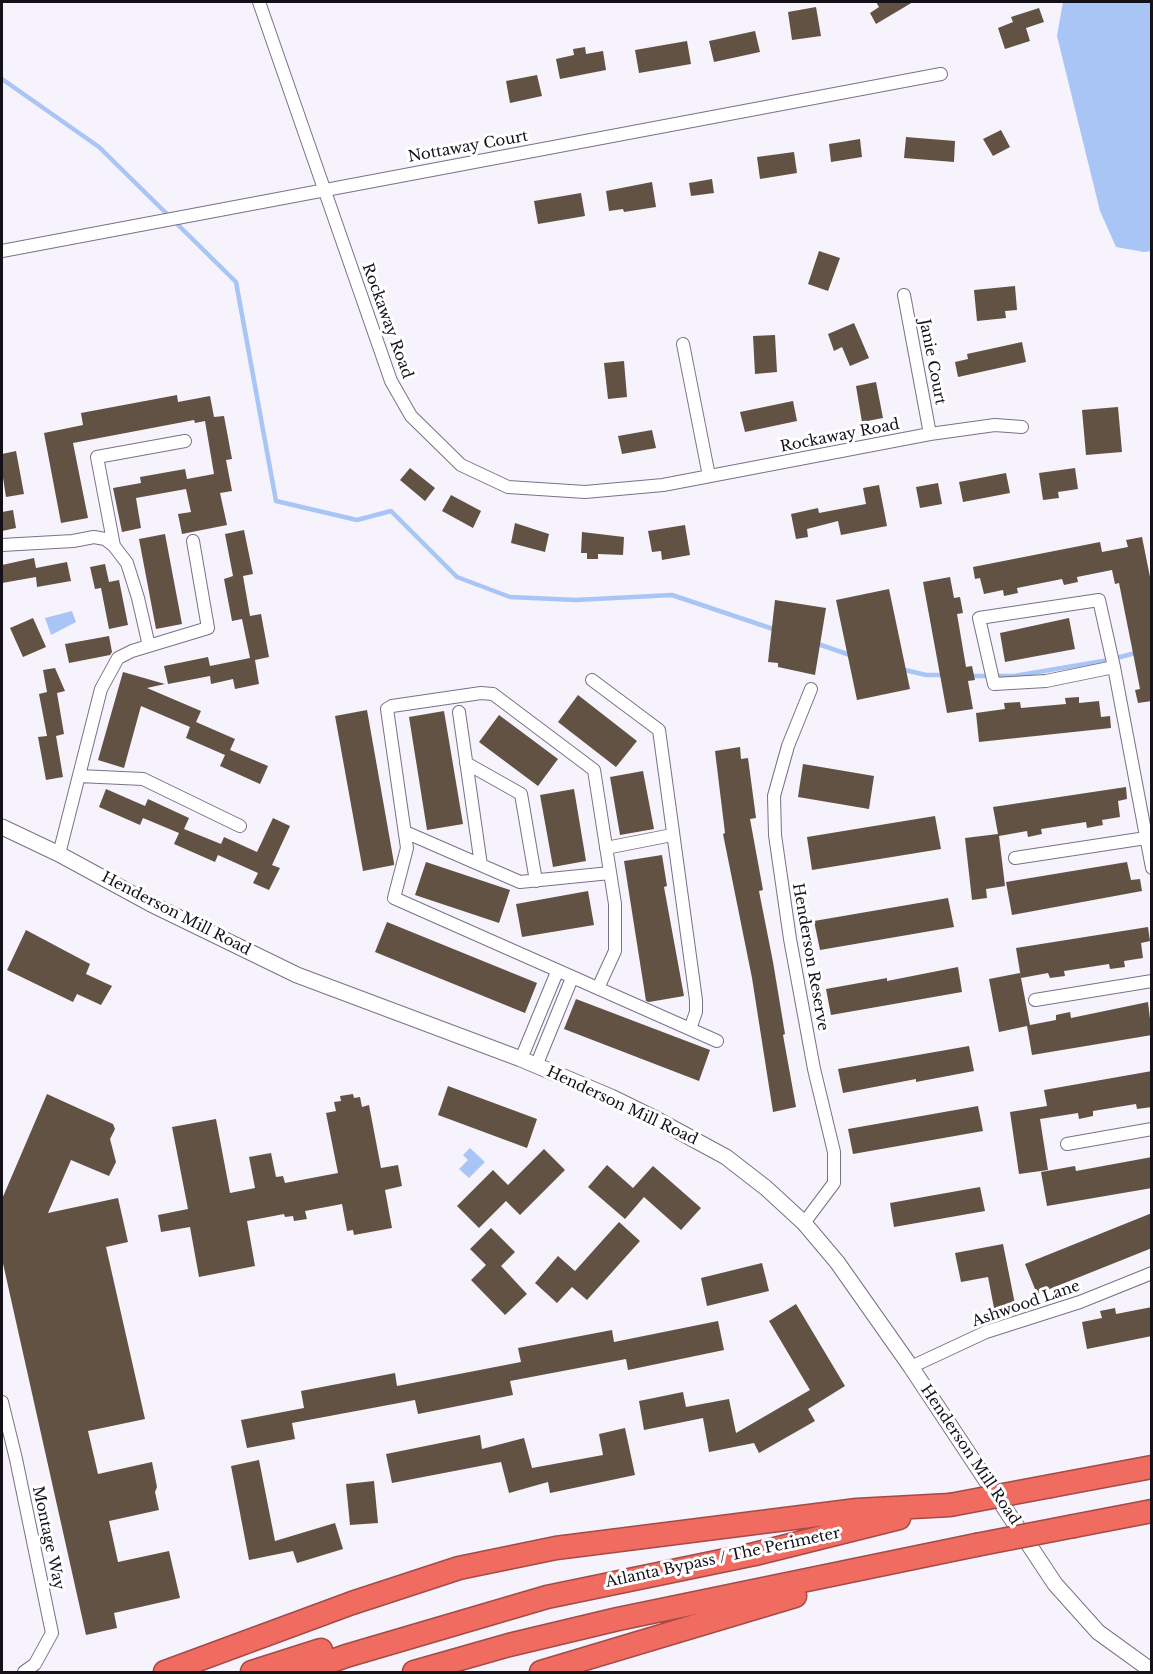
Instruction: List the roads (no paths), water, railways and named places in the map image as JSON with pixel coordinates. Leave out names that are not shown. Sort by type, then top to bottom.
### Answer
[{"type":"highway","name":"Atlanta Bypass / The Perimeter","points":[[301,1672],[346,1656],[547,1596],[755,1554],[950,1505],[1152,1467]]},
{"type":"highway","points":[[165,1672],[352,1603],[459,1568],[579,1545],[858,1510],[950,1505]]},
{"type":"highway","points":[[414,1672],[509,1645],[618,1619],[1152,1511]]},
{"type":"highway","points":[[540,1672],[935,1555]]},
{"type":"highway","points":[[252,1672],[371,1633],[547,1596]]},
{"type":"street","name":"Rockaway Road","points":[[259,2],[391,381],[411,416],[461,465],[508,487],[585,492],[663,485],[930,434],[995,425],[1022,427]]},
{"type":"street","name":"Nottaway Court","points":[[2,251],[941,74]]},
{"type":"street","name":"Janie Court","points":[[904,295],[930,434]]},
{"type":"street","points":[[683,344],[709,476]]},
{"type":"street","points":[[114,546],[97,457],[184,441]]},
{"type":"street","points":[[2,545],[72,541],[94,537],[105,539],[114,546],[127,563],[133,578],[149,646]]},
{"type":"street","points":[[59,854],[101,689],[118,658],[132,651],[208,628],[193,542]]},
{"type":"street","points":[[1114,667],[1046,681],[994,684],[979,618],[1099,600],[1114,667],[1152,868]]},
{"type":"street","points":[[592,680],[658,730],[696,1000],[696,1012],[690,1029]]},
{"type":"street","name":"Henderson Reserve","points":[[804,1223],[834,1183],[834,1152],[814,1069],[790,939],[775,835],[774,796],[788,746],[811,689]]},
{"type":"street","points":[[598,988],[615,951],[615,904],[594,770],[493,694],[481,693],[392,706],[387,710],[407,848],[394,898],[717,1041]]},
{"type":"street","points":[[459,712],[481,865]]},
{"type":"street","points":[[466,762],[521,794],[536,881]]},
{"type":"street","points":[[79,776],[143,779],[240,825]]},
{"type":"street","name":"Henderson Mill Road","points":[[2,827],[59,854],[151,904],[297,975],[521,1059],[656,1119],[726,1157],[766,1188],[804,1223],[837,1262],[911,1367],[1055,1584],[1098,1632],[1152,1671]]},
{"type":"street","points":[[405,832],[520,882],[610,873]]},
{"type":"street","points":[[606,848],[672,835]]},
{"type":"street","points":[[1015,858],[1146,838]]},
{"type":"street","points":[[521,1059],[557,972]]},
{"type":"street","points":[[536,1066],[572,978]]},
{"type":"street","points":[[1035,1000],[1152,981]]},
{"type":"street","points":[[536,1023],[551,1029]]},
{"type":"street","points":[[1067,1144],[1152,1129]]},
{"type":"street","name":"Ashwood Lane","points":[[911,1367],[986,1332],[1080,1302],[1152,1273]]},
{"type":"street","name":"Montage Way","points":[[2,1402],[52,1633],[35,1664],[24,1672]]},
{"type":"water","points":[[1063,2],[1151,2],[1151,251],[1116,247],[1100,211],[1057,36]]},
{"type":"water","points":[[72,611],[76,622],[51,635],[45,618]]},
{"type":"water","points":[[470,1148],[485,1162],[469,1178],[459,1169],[468,1160],[463,1155]]},
{"type":"waterway","points":[[2,79],[99,147],[236,282],[276,501],[357,520],[391,511],[457,577],[510,597],[576,600],[672,595],[776,630]]},
{"type":"waterway","points":[[815,643],[853,656]]},
{"type":"waterway","points":[[970,676],[1014,676],[1109,660],[1139,652]]},
{"type":"waterway","points":[[901,669],[926,675],[946,675]]}]
